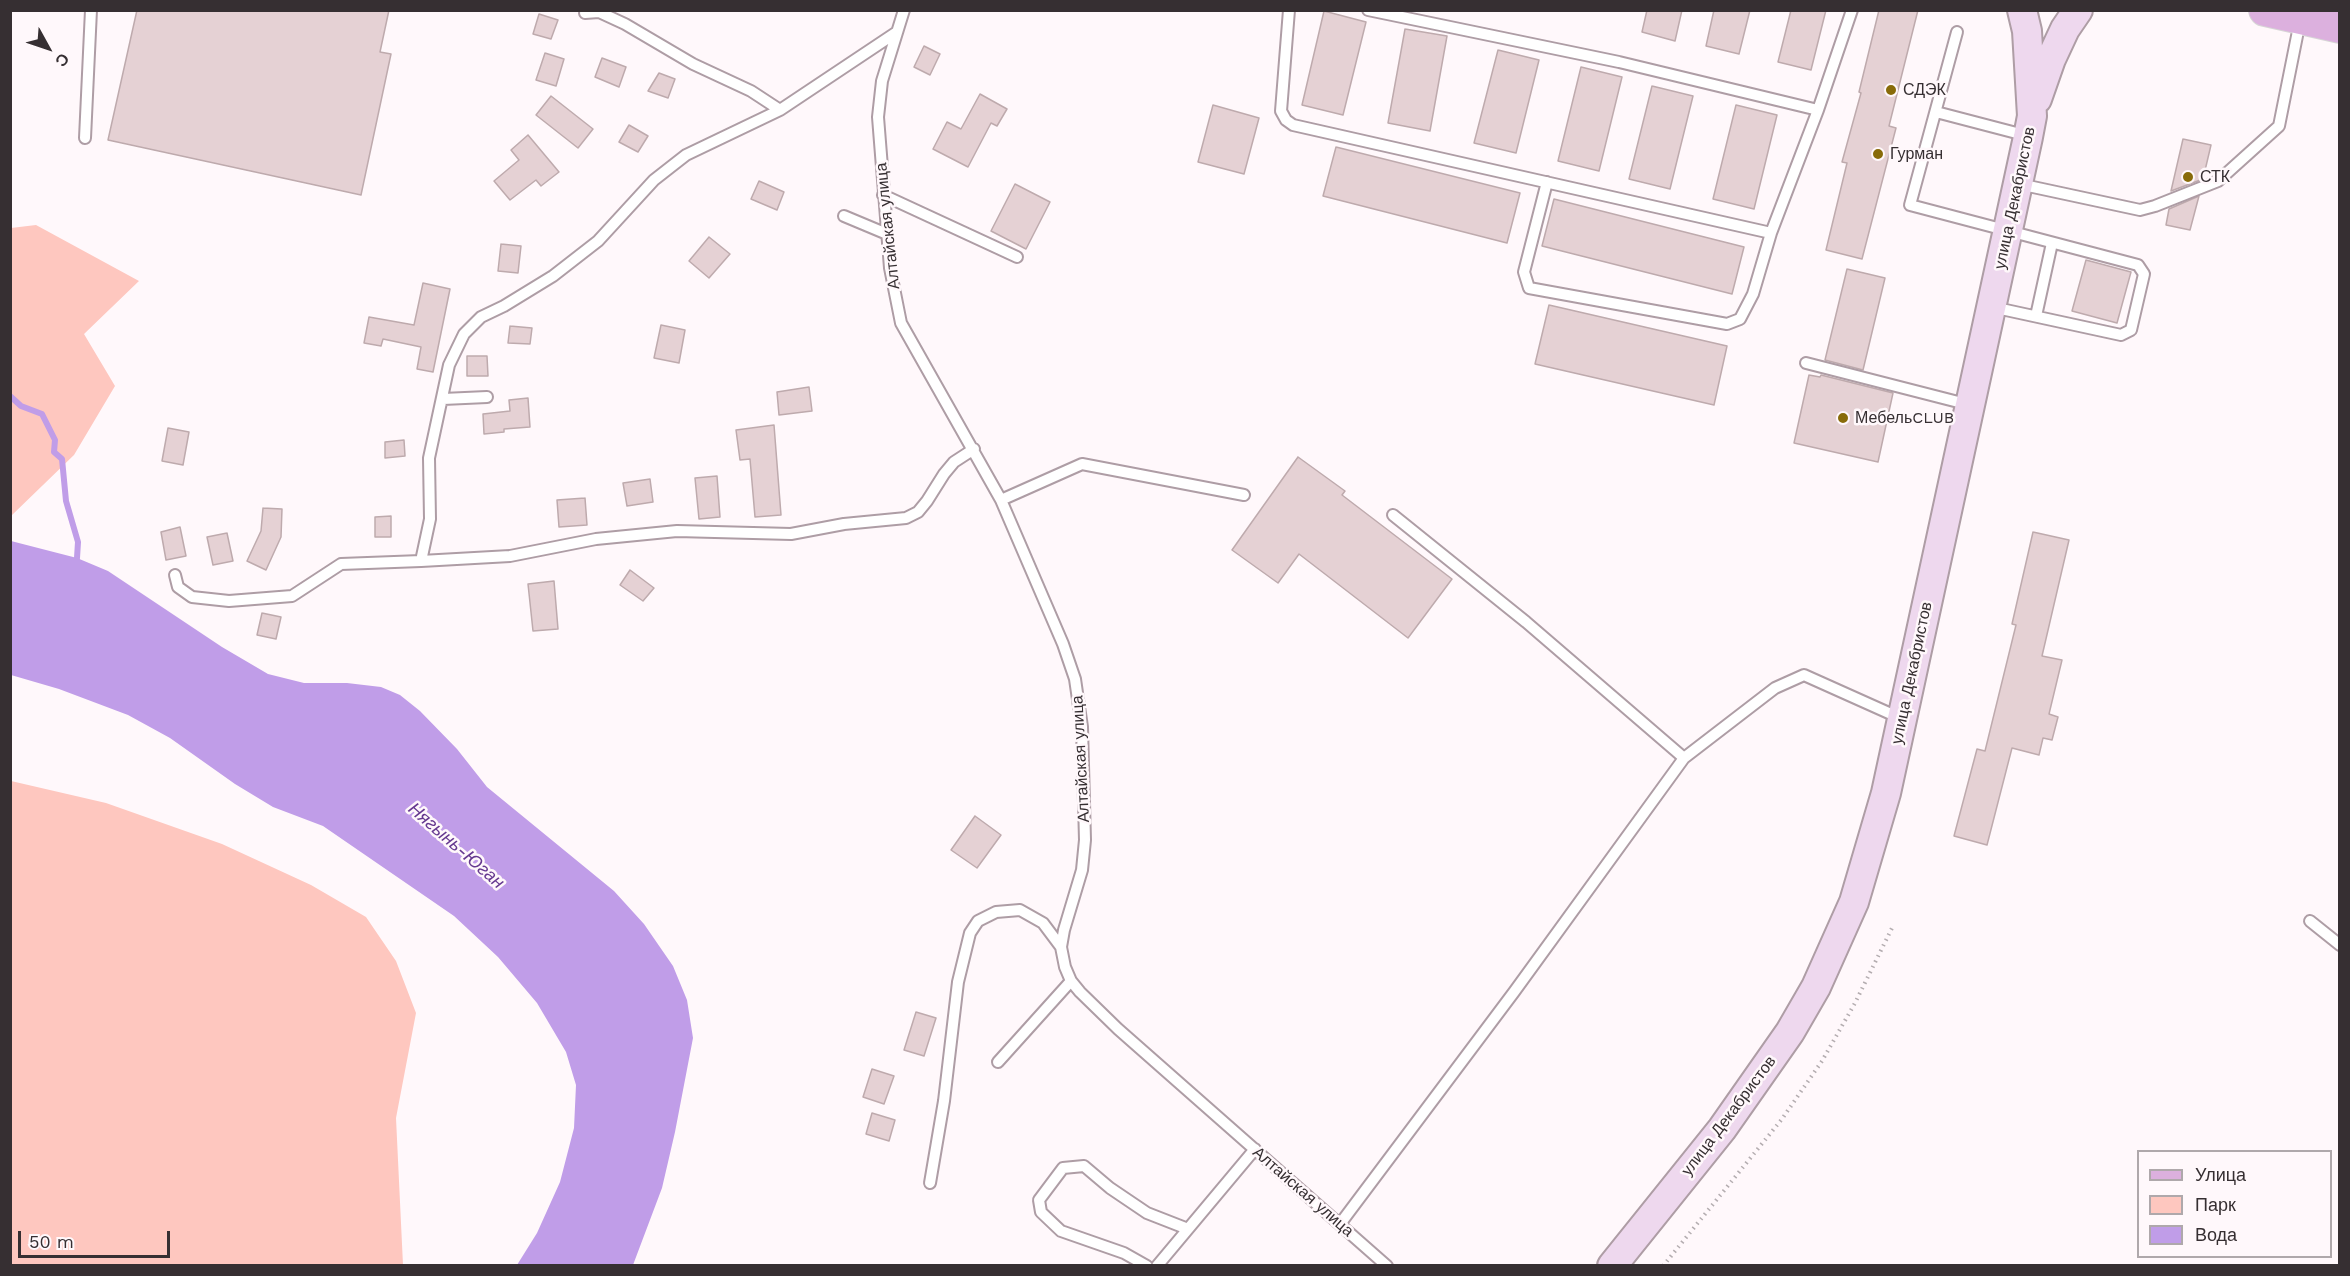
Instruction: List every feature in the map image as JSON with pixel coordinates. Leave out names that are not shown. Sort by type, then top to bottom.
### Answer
[{"type":"main road","name":"улица Декабристов","points":[[1612,1266],[1728,1121],[1790,1032],[1816,987],[1854,902],[1871,850],[1886,793],[2030,126],[2027,31],[2022,10]]},
{"type":"main road","points":[[2030,126],[2050,59],[2065,29],[2078,10]]},
{"type":"main road","points":[[2265,10],[2340,27]]},
{"type":"lane","points":[[85,138],[91,10]]},
{"type":"lane","name":"Алтайская улица","points":[[904,10],[882,81],[878,117],[890,268],[901,322],[1001,500],[1076,679],[1083,727],[1084,850],[1082,870],[1061,947],[1065,967],[1071,981],[1118,1029],[1387,1266]]},
{"type":"lane","points":[[1289,10],[1281,111],[1286,120],[1293,125],[1771,233]]},
{"type":"lane","points":[[1368,10],[1619,62],[1818,110]]},
{"type":"lane","points":[[1547,182],[1524,272],[1529,288],[1726,324],[1740,319],[1753,294],[1771,233],[1818,110],[1852,10]]},
{"type":"lane","points":[[585,13],[599,12],[625,24],[693,64],[751,91],[780,110]]},
{"type":"lane","points":[[2019,184],[2140,210],[2156,206],[2218,181],[2279,126],[2300,18]]},
{"type":"lane","points":[[421,561],[430,519],[429,458],[449,365],[464,334],[481,317],[504,306],[553,276],[598,242],[654,180],[686,155],[780,110],[897,32]]},
{"type":"lane","points":[[1957,32],[1910,206],[2138,265],[2144,274],[2131,330],[2121,335],[1992,307]]},
{"type":"lane","points":[[1936,112],[2030,126]]},
{"type":"lane","points":[[883,195],[1017,257]]},
{"type":"lane","points":[[844,216],[887,234]]},
{"type":"lane","points":[[2036,316],[2052,243]]},
{"type":"lane","points":[[1806,363],[1970,405]]},
{"type":"lane","points":[[443,399],[487,397]]},
{"type":"lane","points":[[175,575],[178,587],[192,597],[229,601],[292,596],[341,564],[510,556],[596,540],[677,531],[791,534],[844,524],[906,518],[918,512],[954,462],[974,449]]},
{"type":"lane","points":[[1001,500],[1082,464],[1244,495]]},
{"type":"lane","points":[[1393,515],[1526,622],[1684,758]]},
{"type":"lane","points":[[1340,1224],[1514,992],[1684,758],[1775,688],[1804,675],[1901,719]]},
{"type":"lane","points":[[930,1183],[944,1101],[958,982],[970,933],[978,921],[996,912],[1020,910],[1043,923],[1061,947]]},
{"type":"lane","points":[[2310,921],[2340,945]]},
{"type":"lane","points":[[998,1062],[1071,981]]},
{"type":"lane","points":[[1157,1266],[1255,1149]]},
{"type":"lane","points":[[1147,1266],[1124,1253],[1061,1231],[1041,1212],[1039,1200],[1063,1168],[1084,1166],[1110,1188],[1147,1213],[1188,1229]]},
{"type":"path","points":[[1663,1266],[1782,1119],[1822,1061],[1855,1003],[1892,928]]},
{"type":"green space","points":[[36,225],[139,281],[84,334],[115,386],[74,455],[11,516],[11,228]]},
{"type":"green space","points":[[11,781],[106,803],[222,844],[311,885],[366,917],[396,961],[416,1013],[396,1118],[403,1265],[11,1265]]},
{"type":"water","name":"Нягынь-Юган","points":[[11,541],[77,558],[108,571],[222,647],[268,674],[304,683],[347,683],[381,687],[400,695],[420,711],[457,749],[487,787],[614,891],[644,924],[673,966],[687,1000],[693,1038],[662,1188],[633,1265],[517,1265],[537,1233],[560,1182],[574,1128],[576,1085],[566,1052],[537,1003],[498,957],[454,916],[323,826],[273,807],[235,784],[170,738],[128,715],[59,689],[11,675]]},
{"type":"building","points":[[137,10],[389,10],[380,52],[391,54],[361,195],[108,140]]},
{"type":"building","points":[[1647,10],[1682,10],[1675,41],[1642,32]]},
{"type":"building","points":[[1714,10],[1750,10],[1739,54],[1706,46]]},
{"type":"building","points":[[1791,10],[1826,10],[1811,70],[1778,62]]},
{"type":"building","points":[[1879,10],[1918,10],[1889,126],[1896,128],[1862,259],[1826,250],[1847,163],[1842,162],[1861,93],[1859,92]]},
{"type":"building","points":[[1324,11],[1366,22],[1343,115],[1302,105]]},
{"type":"building","points":[[539,14],[558,20],[551,39],[533,34]]},
{"type":"building","points":[[1405,29],[1447,36],[1430,131],[1388,123]]},
{"type":"building","points":[[924,46],[940,54],[930,75],[914,67]]},
{"type":"building","points":[[1498,50],[1539,60],[1516,153],[1474,143]]},
{"type":"building","points":[[545,53],[564,59],[556,86],[536,80]]},
{"type":"building","points":[[602,58],[626,67],[619,87],[595,77]]},
{"type":"building","points":[[1581,67],[1622,77],[1599,171],[1558,161]]},
{"type":"building","points":[[659,73],[675,79],[668,98],[648,91]]},
{"type":"building","points":[[1652,86],[1693,96],[1670,189],[1629,179]]},
{"type":"building","points":[[980,94],[1007,109],[997,126],[991,123],[968,167],[933,149],[947,122],[961,129]]},
{"type":"building","points":[[551,96],[593,129],[578,148],[536,115]]},
{"type":"building","points":[[1213,105],[1259,118],[1244,174],[1198,162]]},
{"type":"building","points":[[1736,105],[1777,115],[1754,209],[1713,199]]},
{"type":"building","points":[[629,125],[648,136],[638,152],[619,142]]},
{"type":"building","points":[[528,135],[559,172],[541,186],[536,180],[510,200],[494,181],[519,160],[511,150]]},
{"type":"building","points":[[2183,139],[2211,145],[2203,179],[2171,191]]},
{"type":"building","points":[[1336,147],[1520,193],[1507,243],[1323,196]]},
{"type":"building","points":[[759,181],[784,192],[777,210],[751,199]]},
{"type":"building","points":[[1015,184],[1050,202],[1026,249],[991,231]]},
{"type":"building","points":[[2199,196],[2190,230],[2166,225],[2169,209]]},
{"type":"building","points":[[1554,199],[1744,247],[1732,294],[1542,246]]},
{"type":"building","points":[[709,237],[730,254],[709,278],[689,261]]},
{"type":"building","points":[[501,244],[521,246],[518,273],[498,271]]},
{"type":"building","points":[[2086,260],[2131,272],[2117,323],[2072,311]]},
{"type":"building","points":[[1847,269],[1885,278],[1863,370],[1825,360]]},
{"type":"building","points":[[423,283],[450,289],[433,372],[417,369],[421,347],[383,339],[381,346],[364,343],[369,317],[414,325]]},
{"type":"building","points":[[1549,305],[1727,346],[1714,405],[1535,364]]},
{"type":"building","points":[[661,325],[685,330],[679,363],[654,358]]},
{"type":"building","points":[[510,326],[532,328],[530,344],[508,343]]},
{"type":"building","points":[[467,356],[487,356],[488,376],[467,376]]},
{"type":"building","name":"МебельCLUB","points":[[1809,375],[1820,377],[1821,375],[1893,393],[1878,462],[1794,443]]},
{"type":"building","points":[[809,387],[812,411],[779,415],[777,392]]},
{"type":"building","points":[[528,398],[530,427],[504,429],[504,432],[484,434],[483,414],[510,411],[509,400]]},
{"type":"building","points":[[774,425],[781,515],[755,517],[750,459],[740,460],[736,430]]},
{"type":"building","points":[[168,428],[189,432],[183,465],[162,461]]},
{"type":"building","points":[[404,440],[405,456],[385,458],[385,442]]},
{"type":"building","points":[[1298,457],[1345,491],[1342,495],[1452,579],[1408,638],[1299,554],[1278,583],[1232,550]]},
{"type":"building","points":[[717,476],[720,517],[699,519],[695,478]]},
{"type":"building","points":[[650,479],[653,502],[627,506],[623,483]]},
{"type":"building","points":[[585,498],[587,525],[559,527],[557,500]]},
{"type":"building","points":[[263,508],[282,509],[281,537],[266,570],[247,561],[261,531]]},
{"type":"building","points":[[391,516],[391,537],[375,537],[375,517]]},
{"type":"building","points":[[180,527],[186,556],[166,560],[161,532]]},
{"type":"building","points":[[2033,532],[2069,540],[2042,656],[2062,660],[2049,714],[2058,717],[2052,740],[2043,738],[2039,755],[2012,748],[1987,845],[1954,836],[1977,749],[1985,751],[2016,625],[2012,624]]},
{"type":"building","points":[[227,533],[233,561],[213,565],[207,537]]},
{"type":"building","points":[[630,570],[654,588],[643,601],[620,585]]},
{"type":"building","points":[[554,581],[558,629],[533,631],[528,584]]},
{"type":"building","points":[[262,613],[281,617],[276,639],[257,635]]},
{"type":"building","points":[[975,816],[1001,835],[977,868],[951,850]]},
{"type":"building","points":[[916,1012],[936,1018],[924,1056],[904,1050]]},
{"type":"building","points":[[872,1069],[894,1076],[884,1104],[863,1097]]},
{"type":"building","points":[[872,1113],[895,1120],[889,1141],[866,1134]]},
{"type":"waterway","points":[[10,396],[21,406],[42,414],[55,440],[54,452],[62,459],[66,501],[78,542],[77,558]]},
{"type":"place","name":"СДЭК","points":[[1891,90]]},
{"type":"place","name":"Гурман","points":[[1878,154]]},
{"type":"place","name":"СТК","points":[[2188,177]]},
{"type":"place","name":"МебельCLUB","points":[[1843,418]]}]
